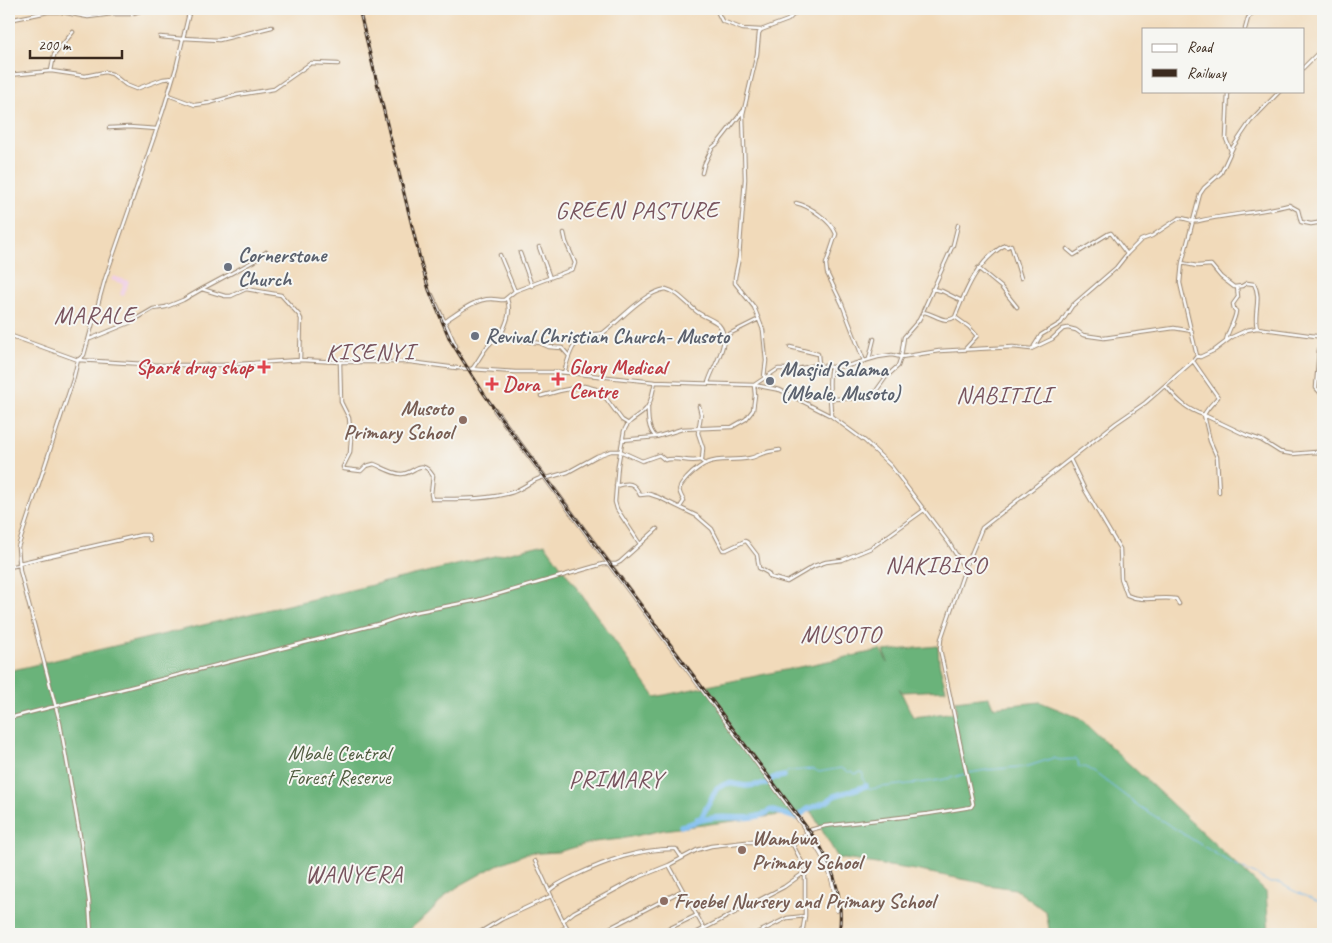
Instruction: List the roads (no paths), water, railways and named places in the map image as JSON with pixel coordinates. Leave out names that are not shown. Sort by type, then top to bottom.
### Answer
[{"type":"main road","points":[[495,410],[796,814],[822,853],[830,871],[836,893],[837,910]]},
{"type":"street","points":[[9,20],[48,12],[61,12],[88,17],[130,14],[146,9]]},
{"type":"street","points":[[92,934],[80,836],[56,706],[19,564],[18,547],[74,380],[78,360],[84,355],[105,279],[168,95],[190,9]]},
{"type":"street","points":[[716,9],[722,21],[743,29],[761,30],[782,23],[799,9]]},
{"type":"street","points":[[795,9],[796,13]]},
{"type":"street","points":[[1245,28],[1248,18],[1256,9]]},
{"type":"street","points":[[160,37],[220,40],[272,27]]},
{"type":"street","points":[[761,30],[744,110],[745,179],[739,258],[735,277],[736,283],[752,302],[759,318],[765,345],[766,365],[764,376]]},
{"type":"street","points":[[51,71],[54,55],[73,32]]},
{"type":"street","points":[[1304,67],[1323,48]]},
{"type":"street","points":[[168,95],[195,105],[208,103],[274,90],[312,62],[338,64]]},
{"type":"street","points":[[9,75],[51,71],[80,76],[108,72],[126,85],[136,89],[163,79],[173,78]]},
{"type":"street","points":[[1228,92],[1226,139],[1231,151]]},
{"type":"street","points":[[1197,356],[1181,287],[1182,263],[1192,221],[1202,190],[1221,173],[1231,151],[1254,116],[1279,92]]},
{"type":"street","points":[[702,174],[712,148],[744,110]]},
{"type":"street","points":[[109,128],[157,128]]},
{"type":"street","points":[[796,203],[806,205],[835,230],[835,238],[826,264],[827,273],[842,304],[864,361]]},
{"type":"street","points":[[1034,348],[1041,335],[1061,323],[1072,306],[1116,268],[1141,240],[1152,236],[1179,218],[1196,222],[1260,212],[1289,205],[1298,210],[1301,222],[1311,224],[1323,222]]},
{"type":"street","points":[[831,399],[868,398],[876,392],[886,377],[898,366],[904,337],[923,312],[953,245],[958,225]]},
{"type":"street","points":[[444,322],[478,302],[491,299],[507,299],[515,291],[573,269],[575,266],[564,233]]},
{"type":"street","points":[[1067,250],[1074,255],[1111,233],[1127,254]]},
{"type":"street","points":[[923,312],[946,321],[955,318],[968,284],[978,268],[998,249],[1005,246],[1011,245],[1021,278]]},
{"type":"street","points":[[539,247],[550,278]]},
{"type":"street","points":[[89,339],[129,323],[153,309],[166,307],[183,300],[254,261],[266,252]]},
{"type":"street","points":[[520,253],[532,286]]},
{"type":"street","points":[[500,255],[515,291]]},
{"type":"street","points":[[1182,263],[1197,266],[1211,265],[1221,277],[1234,287],[1247,283],[1256,287],[1258,300],[1255,322],[1257,328]]},
{"type":"street","points":[[978,268],[1001,287],[1017,307]]},
{"type":"street","points":[[1226,342],[1228,329],[1235,317],[1236,311],[1233,304],[1238,297],[1237,287]]},
{"type":"street","points":[[202,288],[225,296],[231,296],[246,289],[281,295],[299,314],[301,319],[300,360]]},
{"type":"street","points":[[564,374],[569,356],[576,343],[582,337],[603,333],[630,309],[666,288],[678,294],[703,316],[720,326],[724,336],[719,356],[708,383]]},
{"type":"street","points":[[932,289],[942,291],[962,300]]},
{"type":"street","points":[[432,295],[456,346]]},
{"type":"street","points":[[500,337],[510,307],[507,299]]},
{"type":"street","points":[[724,336],[759,318]]},
{"type":"street","points":[[955,318],[969,327],[977,336],[965,350]]},
{"type":"street","points":[[754,384],[778,369],[796,369],[819,365],[832,367],[847,366],[886,356],[901,357],[939,351],[1034,348],[1052,339],[1063,329],[1068,328],[1084,335],[1104,338],[1174,328],[1192,331]]},
{"type":"street","points":[[564,920],[574,912],[637,878],[703,848],[734,843],[782,842],[793,844],[808,832],[825,826],[971,807],[973,804],[940,649],[941,639],[965,569],[982,528],[1166,385],[1197,356],[1200,357],[1215,350],[1248,330],[1257,328],[1322,337],[1316,388],[1323,396]]},
{"type":"street","points":[[9,335],[78,360],[223,365],[300,360],[410,362],[472,369],[608,376],[654,382],[754,384],[780,390],[831,416],[880,454],[949,543],[965,569]]},
{"type":"street","points":[[472,369],[489,344],[495,338],[500,337],[562,348],[569,356]]},
{"type":"street","points":[[869,359],[874,340]]},
{"type":"street","points":[[790,347],[818,354],[819,365]]},
{"type":"street","points":[[1193,361],[1218,397],[1206,409],[1204,415],[1210,441],[1218,456],[1219,492]]},
{"type":"street","points":[[340,362],[341,402],[349,418],[351,438],[351,446],[343,467],[361,471],[366,466],[374,464],[391,473],[401,474],[407,473],[418,466],[423,466],[434,476],[430,494],[432,499],[472,498],[501,494],[520,489],[539,477],[568,472],[578,465],[602,454],[620,451],[642,460],[659,455],[665,460],[673,457],[687,461],[702,460]]},
{"type":"street","points":[[831,416],[829,392],[832,367]]},
{"type":"street","points":[[654,382],[648,406],[650,426],[656,437]]},
{"type":"street","points":[[622,440],[656,437],[682,429],[732,427],[746,419],[754,408],[754,384]]},
{"type":"street","points":[[1166,385],[1177,400],[1194,412],[1246,436],[1261,440],[1280,452],[1292,454],[1316,452],[1323,455]]},
{"type":"street","points":[[541,396],[584,386],[596,388],[602,392],[622,420],[627,423]]},
{"type":"street","points":[[640,544],[618,509],[615,498],[620,451],[627,423],[648,406]]},
{"type":"street","points":[[699,406],[701,414],[698,433],[703,448],[702,460],[704,463]]},
{"type":"street","points":[[680,507],[684,501],[679,494],[680,485],[704,463],[716,460],[748,459],[766,452],[780,450]]},
{"type":"street","points":[[1070,459],[1088,497],[1120,549],[1121,578],[1127,595],[1142,599],[1176,599],[1179,604]]},
{"type":"street","points":[[616,486],[630,483],[638,489],[640,494],[658,497],[697,516],[708,524],[723,550],[745,541],[747,542],[757,555],[759,568],[768,573],[770,577],[788,582],[814,566],[842,560],[871,548],[924,510]]},
{"type":"street","points":[[9,718],[382,623],[411,613],[478,600],[544,580],[610,563],[616,564],[657,529]]},
{"type":"street","points":[[9,567],[141,535],[148,535],[150,540]]},
{"type":"street","points":[[793,844],[804,866],[805,916],[802,934]]},
{"type":"street","points":[[550,890],[592,868],[622,856],[670,849],[678,850],[682,858]]},
{"type":"street","points":[[535,861],[571,934]]},
{"type":"street","points":[[669,865],[707,934]]},
{"type":"street","points":[[694,934],[784,887],[804,872]]},
{"type":"street","points":[[598,934],[683,890]]},
{"type":"street","points":[[477,934],[551,896]]},
{"type":"street","points":[[658,934],[697,915]]},
{"type":"street","points":[[755,934],[787,918],[805,916]]},
{"type":"street","points":[[552,934],[567,927]]},
{"type":"waterway","points":[[969,773],[1029,766],[1053,758],[1060,760],[1076,759],[1079,767],[1085,767],[1095,773],[1140,807],[1232,864],[1270,883],[1280,883],[1323,904]]},
{"type":"waterway","points":[[784,776],[790,771],[813,769],[819,772],[841,768],[849,772],[852,771],[855,774],[861,772],[867,787],[871,789],[930,782],[965,774]]},
{"type":"waterway","points":[[697,819],[701,818],[717,788],[728,783],[746,786],[766,784],[773,778],[784,776]]},
{"type":"waterway","points":[[681,826],[704,819],[719,817],[742,818],[757,816],[771,810],[796,818],[808,809],[826,802],[834,796],[866,786]]},
{"type":"railway","points":[[359,9],[421,263],[429,290],[450,340],[501,418],[819,844],[830,865],[837,887],[840,911],[839,934]]},
{"type":"place","name":"Cornerstone Church","points":[[228,267]]},
{"type":"place","name":"Revival Christian Church- Musoto","points":[[475,336]]},
{"type":"place","name":"Spark drug shop","points":[[264,367]]},
{"type":"place","name":"Glory Medical Centre","points":[[558,379]]},
{"type":"place","name":"Masjid Salama (Mbale, Musoto)","points":[[770,381]]},
{"type":"place","name":"Dora","points":[[492,384]]},
{"type":"place","name":"Musoto Primary School","points":[[463,420]]},
{"type":"place","name":"Wambwa Primary School","points":[[742,850]]},
{"type":"place","name":"Froebel Nursery and Primary School","points":[[664,901]]},
{"type":"district","name":"GREEN PASTURE","points":[[637,210]]},
{"type":"district","name":"MARALE","points":[[95,315]]},
{"type":"district","name":"KISENYI","points":[[370,352]]},
{"type":"district","name":"NABITILI","points":[[1004,395]]},
{"type":"district","name":"NAKIBISO","points":[[936,565]]},
{"type":"district","name":"MUSOTO","points":[[841,634]]},
{"type":"district","name":"PRIMARY","points":[[616,779]]},
{"type":"district","name":"WANYERA","points":[[354,874]]},
{"type":"park label","name":"Mbale Central Forest Reserve","points":[[339,765]]}]
